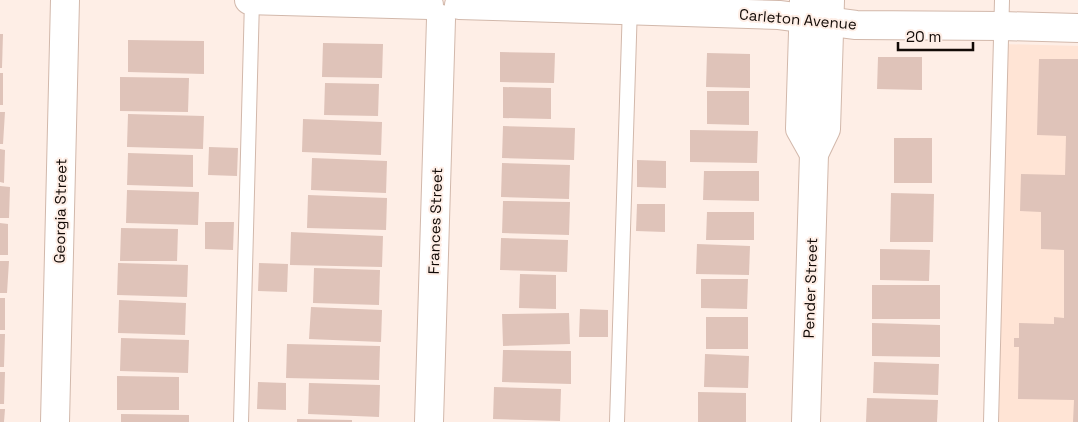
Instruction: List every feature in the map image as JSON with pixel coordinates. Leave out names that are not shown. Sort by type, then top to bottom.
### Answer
[{"type":"street","name":"Georgia Street","points":[[55,422],[65,0]]},
{"type":"street","name":"Carleton Avenue","points":[[251,0],[443,6],[630,5],[779,15],[803,10],[830,11],[856,25],[1002,13],[1078,28]]},
{"type":"street","name":"Frances Street","points":[[429,422],[443,6]]},
{"type":"street","points":[[803,10],[800,128],[814,154]]},
{"type":"street","name":"Pender Street","points":[[806,422],[814,154],[826,129],[830,11]]},
{"type":"lane","points":[[241,422],[251,0]]},
{"type":"lane","points":[[617,422],[630,5]]},
{"type":"lane","points":[[991,422],[1002,13]]},
{"type":"shaded area","points":[[1002,44],[1078,46],[1078,422],[991,422]]},
{"type":"building","points":[[0,34],[3,34],[2,68],[0,68]]},
{"type":"building","points":[[128,40],[204,41],[204,74],[128,72]]},
{"type":"building","points":[[323,43],[383,44],[382,78],[322,77]]},
{"type":"building","points":[[500,52],[555,53],[554,83],[500,82]]},
{"type":"building","points":[[707,53],[750,54],[750,88],[706,87]]},
{"type":"building","points":[[878,57],[922,57],[922,90],[877,89]]},
{"type":"building","points":[[1039,59],[1078,59],[1078,422],[1073,422],[1074,400],[1018,399],[1019,347],[1014,347],[1014,338],[1019,338],[1019,323],[1054,324],[1054,317],[1064,318],[1064,250],[1041,249],[1041,212],[1020,211],[1021,174],[1065,175],[1066,136],[1037,135]]},
{"type":"building","points":[[0,73],[3,73],[3,105],[0,105]]},
{"type":"building","points":[[120,77],[189,78],[188,112],[120,111]]},
{"type":"building","points":[[325,83],[379,84],[378,116],[324,115]]},
{"type":"building","points":[[503,87],[551,88],[551,119],[503,118]]},
{"type":"building","points":[[707,91],[749,91],[749,125],[707,124]]},
{"type":"building","points":[[0,112],[5,112],[3,144],[0,144]]},
{"type":"building","points":[[128,114],[204,116],[203,149],[127,147]]},
{"type":"building","points":[[303,119],[382,122],[381,155],[302,152]]},
{"type":"building","points":[[503,126],[575,128],[574,160],[502,158]]},
{"type":"building","points":[[690,130],[758,131],[757,163],[690,162]]},
{"type":"building","points":[[894,138],[932,138],[932,183],[894,183]]},
{"type":"building","points":[[209,147],[238,148],[237,176],[208,175]]},
{"type":"building","points":[[0,149],[5,150],[4,183],[0,182]]},
{"type":"building","points":[[128,153],[193,155],[193,187],[127,185]]},
{"type":"building","points":[[312,158],[387,161],[386,193],[311,190]]},
{"type":"building","points":[[637,160],[666,161],[666,188],[637,187]]},
{"type":"building","points":[[502,163],[570,165],[569,199],[501,197]]},
{"type":"building","points":[[704,171],[759,171],[759,201],[703,200]]},
{"type":"building","points":[[0,186],[10,187],[9,218],[0,218]]},
{"type":"building","points":[[127,190],[199,192],[198,225],[126,223]]},
{"type":"building","points":[[891,193],[934,194],[933,242],[890,242]]},
{"type":"building","points":[[308,195],[387,198],[386,230],[307,228]]},
{"type":"building","points":[[503,201],[570,202],[569,235],[502,233]]},
{"type":"building","points":[[637,204],[665,204],[665,232],[636,231]]},
{"type":"building","points":[[707,212],[754,212],[754,240],[706,240]]},
{"type":"building","points":[[205,222],[234,222],[233,250],[205,249]]},
{"type":"building","points":[[0,223],[8,224],[8,255],[0,255]]},
{"type":"building","points":[[121,228],[178,229],[177,261],[120,261]]},
{"type":"building","points":[[291,232],[383,236],[382,267],[290,265]]},
{"type":"building","points":[[501,238],[568,240],[567,272],[500,270]]},
{"type":"building","points":[[697,244],[750,246],[749,275],[696,274]]},
{"type":"building","points":[[880,249],[930,250],[929,281],[880,280]]},
{"type":"building","points":[[0,261],[9,261],[7,293],[0,293]]},
{"type":"building","points":[[118,263],[188,265],[187,297],[117,295]]},
{"type":"building","points":[[259,263],[288,264],[287,292],[258,291]]},
{"type":"building","points":[[314,268],[380,270],[379,305],[313,303]]},
{"type":"building","points":[[520,274],[556,275],[556,309],[519,308]]},
{"type":"building","points":[[701,279],[748,279],[747,309],[701,308]]},
{"type":"building","points":[[872,285],[940,285],[940,319],[872,319]]},
{"type":"building","points":[[0,298],[5,298],[5,330],[0,330]]},
{"type":"building","points":[[119,300],[186,303],[185,335],[118,333]]},
{"type":"building","points":[[311,307],[382,310],[381,342],[309,339]]},
{"type":"building","points":[[580,309],[608,310],[608,337],[579,337]]},
{"type":"building","points":[[569,313],[570,344],[503,346],[502,314]]},
{"type":"building","points":[[706,317],[748,317],[748,349],[706,349]]},
{"type":"building","points":[[872,323],[940,325],[940,357],[872,356]]},
{"type":"building","points":[[0,334],[5,334],[4,367],[0,367]]},
{"type":"building","points":[[121,338],[189,340],[188,373],[120,371]]},
{"type":"building","points":[[287,344],[380,346],[379,380],[286,378]]},
{"type":"building","points":[[503,350],[571,351],[571,384],[502,382]]},
{"type":"building","points":[[705,354],[749,356],[748,388],[704,387]]},
{"type":"building","points":[[874,362],[939,364],[938,395],[873,393]]},
{"type":"building","points":[[0,372],[5,372],[4,404],[0,404]]},
{"type":"building","points":[[117,376],[179,377],[179,410],[117,410]]},
{"type":"building","points":[[258,382],[286,383],[286,410],[257,409]]},
{"type":"building","points":[[309,383],[380,385],[379,417],[308,414]]},
{"type":"building","points":[[494,387],[561,389],[560,421],[493,419]]},
{"type":"building","points":[[698,392],[746,393],[746,422],[698,422]]},
{"type":"building","points":[[867,398],[938,400],[937,422],[866,422]]},
{"type":"building","points":[[0,409],[5,409],[4,422],[0,422]]},
{"type":"building","points":[[121,414],[189,415],[189,422],[121,422]]},
{"type":"building","points":[[297,419],[352,420],[352,422],[297,422]]}]
